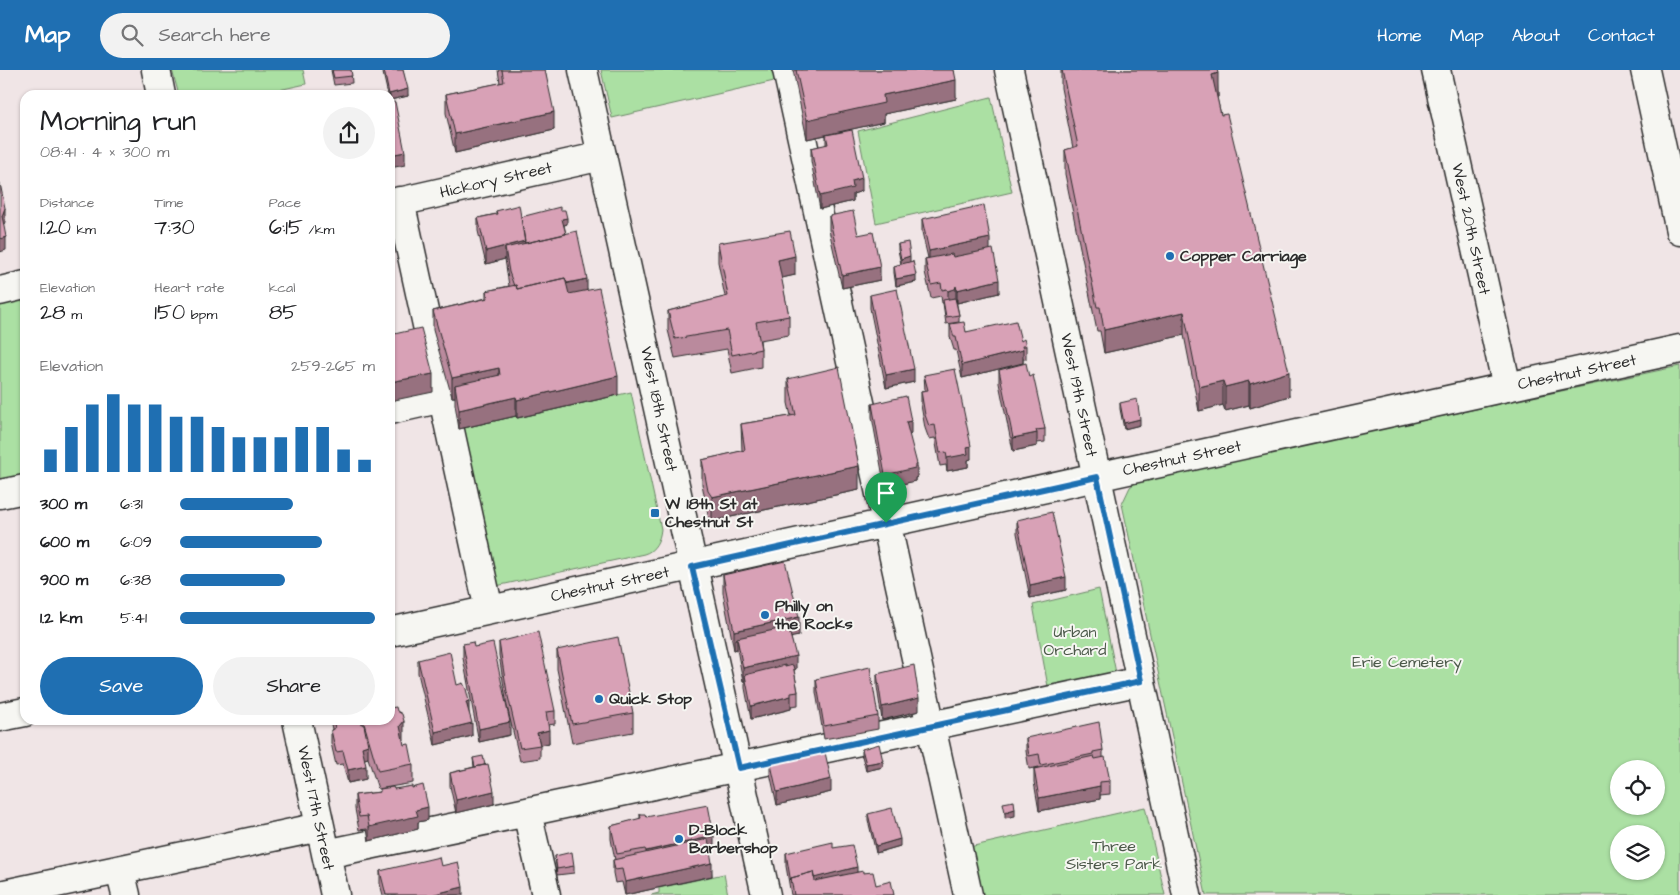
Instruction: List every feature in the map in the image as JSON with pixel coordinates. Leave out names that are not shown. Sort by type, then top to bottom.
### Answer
[{"type":"street","points":[[156,70],[160,90]]},
{"type":"street","name":"West 18th Street","points":[[583,70],[639,314],[692,567],[739,768],[766,895]]},
{"type":"street","points":[[787,70],[968,895]]},
{"type":"street","name":"West 19th Street","points":[[1009,70],[1187,895]]},
{"type":"street","name":"West 20th Street","points":[[1436,70],[1507,387]]},
{"type":"street","points":[[1645,70],[1680,232]]},
{"type":"street","name":"Hickory Street","points":[[395,203],[602,156]]},
{"type":"street","points":[[395,203],[443,398],[489,610]]},
{"type":"street","points":[[0,291],[20,287]]},
{"type":"street","name":"Chestnut Street","points":[[395,631],[1680,349]]},
{"type":"street","points":[[395,409],[443,398]]},
{"type":"street","points":[[0,494],[20,490]]},
{"type":"street","points":[[326,854],[739,768],[1141,681]]},
{"type":"street","points":[[0,717],[20,713]]},
{"type":"street","name":"West 17th Street","points":[[298,725],[335,895]]},
{"type":"street","points":[[527,812],[546,895]]},
{"type":"street","points":[[0,895],[123,882],[320,827]]},
{"type":"green space","points":[[172,70],[303,70],[306,84],[279,90],[178,90]]},
{"type":"green space","points":[[601,70],[781,70],[783,79],[612,118]]},
{"type":"green space","points":[[991,97],[1012,192],[876,223],[858,131]]},
{"type":"green space","points":[[20,298],[20,482],[0,487],[0,303]]},
{"type":"green space","name":"Erie Cemetery","points":[[1680,366],[1680,895],[1206,895],[1122,504],[1130,487],[1139,480]]},
{"type":"green space","points":[[631,392],[661,529],[656,544],[648,553],[496,586],[459,429],[516,416],[518,418]]},
{"type":"green space","name":"Urban Orchard","points":[[1099,589],[1117,678],[1049,692],[1033,605]]},
{"type":"green space","name":"Three Sisters Park","points":[[1145,807],[1165,895],[977,895],[965,848]]},
{"type":"green space","points":[[724,874],[728,895],[651,895],[659,893],[659,888]]},
{"type":"building","points":[[332,70],[351,70],[352,76],[334,78]]},
{"type":"building","points":[[384,70],[403,70],[408,89],[395,92],[395,90],[388,90]]},
{"type":"building","points":[[502,70],[545,70],[554,112],[455,134],[446,94],[504,82]]},
{"type":"building","points":[[796,70],[954,70],[956,80],[883,95],[884,103],[807,120]]},
{"type":"building","points":[[1062,70],[1217,70],[1218,73],[1212,75],[1221,115],[1227,114],[1289,372],[1250,384],[1249,381],[1225,387],[1223,381],[1199,387],[1184,312],[1104,330],[1100,307],[1097,307],[1065,150],[1078,146]]},
{"type":"building","points":[[395,102],[405,152],[395,154]]},
{"type":"building","points":[[852,130],[862,178],[852,181],[853,188],[820,196],[811,148],[828,144],[826,135]]},
{"type":"building","points":[[0,183],[5,208],[2,216],[6,237],[0,239]]},
{"type":"building","points":[[519,205],[525,241],[486,251],[478,218],[497,214],[496,211]]},
{"type":"building","points":[[984,205],[990,238],[929,251],[922,219]]},
{"type":"building","points":[[560,207],[560,210],[565,210],[567,218],[562,219],[566,234],[525,243],[521,217]]},
{"type":"building","points":[[853,211],[858,235],[873,232],[880,267],[842,275],[829,216]]},
{"type":"building","points":[[577,231],[587,279],[567,283],[565,278],[517,289],[516,285],[514,286],[509,272],[505,248]]},
{"type":"building","points":[[790,231],[795,256],[778,260],[789,316],[756,322],[761,349],[732,355],[727,330],[675,339],[668,311],[728,296],[718,243]]},
{"type":"building","points":[[908,242],[910,256],[901,259],[898,244]]},
{"type":"building","points":[[993,249],[999,280],[957,290],[956,286],[955,289],[948,291],[947,289],[942,290],[941,283],[931,285],[925,259],[952,254],[953,257]]},
{"type":"building","points":[[913,261],[916,275],[896,279],[894,266]]},
{"type":"building","points":[[565,278],[569,294],[599,288],[618,376],[517,400],[516,397],[459,410],[455,385],[500,375],[499,368],[452,378],[433,311],[488,298],[486,291],[516,285],[517,289]]},
{"type":"building","points":[[897,289],[914,369],[886,375],[870,295]]},
{"type":"building","points":[[955,298],[959,315],[946,317],[943,300]]},
{"type":"building","points":[[1016,321],[1021,341],[1024,339],[1026,346],[1022,346],[1023,350],[962,365],[956,337],[954,337],[950,324],[964,322],[966,332]]},
{"type":"building","points":[[421,328],[433,374],[395,381],[395,334]]},
{"type":"building","points":[[1026,363],[1029,377],[1033,375],[1045,429],[1036,430],[1037,433],[1013,438],[999,370]]},
{"type":"building","points":[[839,367],[859,466],[712,497],[708,491],[702,460],[745,450],[741,424],[796,415],[788,379]]},
{"type":"building","points":[[955,369],[971,446],[967,447],[968,454],[947,458],[946,452],[940,453],[935,425],[929,426],[921,391],[928,390],[924,375]]},
{"type":"building","points":[[906,396],[911,421],[906,422],[917,464],[915,468],[885,475],[872,404]]},
{"type":"building","points":[[1137,399],[1140,419],[1124,423],[1120,403]]},
{"type":"building","points":[[1052,512],[1066,577],[1030,585],[1017,520]]},
{"type":"building","points":[[785,561],[799,617],[734,631],[723,575]]},
{"type":"building","points":[[788,627],[796,656],[743,668],[737,638]]},
{"type":"building","points":[[538,632],[555,711],[546,712],[549,730],[537,733],[540,745],[520,748],[507,692],[499,642]]},
{"type":"building","points":[[618,637],[633,713],[572,724],[557,650]]},
{"type":"building","points":[[473,642],[474,647],[493,643],[510,722],[479,729],[463,644]]},
{"type":"building","points":[[450,652],[457,685],[463,683],[466,689],[469,701],[466,702],[472,723],[435,732],[418,660]]},
{"type":"building","points":[[785,665],[785,667],[793,665],[798,692],[791,693],[791,696],[751,706],[745,675]]},
{"type":"building","points":[[914,665],[919,698],[882,707],[877,674]]},
{"type":"building","points":[[870,667],[878,716],[824,726],[816,679]]},
{"type":"building","points":[[396,707],[397,711],[402,714],[404,721],[400,726],[404,745],[409,744],[413,764],[378,771],[364,725],[395,725]]},
{"type":"building","points":[[1099,722],[1103,750],[1093,752],[1093,754],[1041,765],[1039,754],[1029,756],[1026,738]]},
{"type":"building","points":[[334,725],[364,725],[368,745],[362,747],[366,766],[348,770],[343,751],[336,752],[331,730],[335,728]]},
{"type":"building","points":[[879,744],[883,761],[866,764],[862,749]]},
{"type":"building","points":[[824,748],[831,779],[777,792],[770,760]]},
{"type":"building","points":[[483,756],[485,765],[475,767],[473,758]]},
{"type":"building","points":[[1094,756],[1095,759],[1105,757],[1110,781],[1100,782],[1100,786],[1039,798],[1034,769]]},
{"type":"building","points":[[488,764],[494,791],[456,800],[450,773]]},
{"type":"building","points":[[423,785],[428,807],[416,810],[418,816],[369,827],[367,816],[359,817],[355,795],[380,792],[380,789],[393,787],[394,789],[412,786],[412,788]]},
{"type":"building","points":[[1014,801],[1015,809],[1005,812],[1003,803]]},
{"type":"building","points":[[708,805],[714,836],[646,851],[645,849],[617,854],[611,826],[641,818],[640,814],[645,814],[646,817]]},
{"type":"building","points":[[892,808],[900,839],[876,846],[868,814]]},
{"type":"building","points":[[708,839],[712,863],[625,882],[622,869],[615,870],[613,860]]},
{"type":"building","points":[[833,842],[833,848],[852,845],[857,867],[814,878],[813,872],[791,878],[791,883],[786,853]]},
{"type":"building","points":[[572,852],[574,866],[557,869],[555,856]]},
{"type":"building","points":[[439,857],[441,866],[458,862],[463,887],[431,895],[386,895],[380,871]]},
{"type":"building","points":[[863,871],[863,873],[873,872],[876,885],[891,881],[894,895],[794,895],[791,878],[813,872],[815,881]]},
{"type":"place","name":"Copper Carriage","points":[[1170,256]]},
{"type":"place","name":"W 18th St at Chestnut St","points":[[655,513]]},
{"type":"place","name":"Philly on the Rocks","points":[[765,615]]},
{"type":"place","name":"Quick Stop","points":[[599,699]]},
{"type":"place","name":"D-Block Barbershop","points":[[679,839]]},
{"type":"route","points":[[1097,477],[1141,681],[739,768],[692,567],[886,523],[1097,477]]}]
